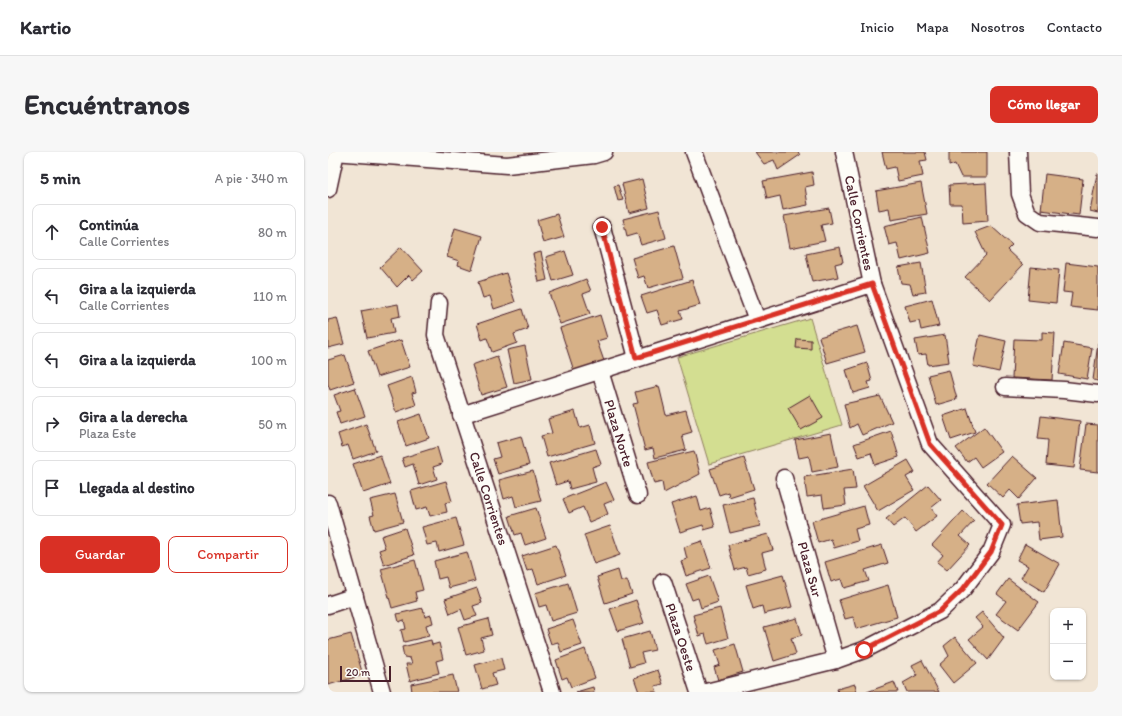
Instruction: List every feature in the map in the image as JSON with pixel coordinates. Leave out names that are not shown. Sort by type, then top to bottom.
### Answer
[{"type":"street","points":[[328,189],[335,152],[507,165],[594,155],[604,152]]},
{"type":"street","points":[[694,152],[757,320]]},
{"type":"street","name":"Calle Corrientes","points":[[706,692],[836,660],[864,650],[940,611],[963,589],[991,552],[1002,525],[930,444],[872,284],[844,152]]},
{"type":"street","points":[[1018,152],[1020,194],[1027,213],[1040,222],[1098,228]]},
{"type":"street","points":[[602,227],[636,358]]},
{"type":"street","points":[[461,415],[872,284]]},
{"type":"street","name":"Calle Corrientes","points":[[439,303],[436,335],[552,692]]},
{"type":"street","name":"Plaza Norte","points":[[600,371],[638,495]]},
{"type":"street","points":[[1005,387],[1064,390],[1098,394]]},
{"type":"street","name":"Plaza Sur","points":[[784,478],[836,660]]},
{"type":"street","points":[[328,503],[382,692]]},
{"type":"street","name":"Plaza Oeste","points":[[663,582],[699,692]]},
{"type":"street","points":[[328,605],[355,596]]},
{"type":"green space","points":[[810,318],[842,425],[709,464],[677,357]]},
{"type":"building","points":[[755,152],[798,152],[800,155],[778,170],[774,160],[764,164]]},
{"type":"building","points":[[882,152],[925,152],[927,160],[920,161],[923,176],[898,181],[895,167],[886,169]]},
{"type":"building","points":[[949,152],[987,152],[987,177],[961,177],[955,164],[949,166]]},
{"type":"building","points":[[812,172],[814,185],[805,187],[808,205],[783,210],[780,196],[767,199],[763,181]]},
{"type":"building","points":[[1045,174],[1083,179],[1079,215],[1041,210]]},
{"type":"building","points":[[1098,174],[1098,213],[1090,211]]},
{"type":"building","points":[[642,179],[649,208],[629,213],[622,184]]},
{"type":"building","points":[[921,183],[927,214],[891,220],[889,208],[879,210],[876,191]]},
{"type":"building","points":[[986,183],[988,221],[963,223],[962,204],[950,204],[949,185]]},
{"type":"building","points":[[618,185],[623,200],[618,201],[614,186]]},
{"type":"building","points":[[829,208],[832,223],[821,225],[825,241],[790,248],[784,216]]},
{"type":"building","points":[[659,210],[666,238],[641,245],[637,233],[627,236],[623,219]]},
{"type":"building","points":[[557,214],[564,237],[543,243],[537,220]]},
{"type":"building","points":[[922,217],[930,253],[901,260],[897,243],[889,245],[884,226]]},
{"type":"building","points":[[991,226],[1012,245],[1007,250],[1023,265],[990,300],[965,277],[986,255],[975,232]]},
{"type":"building","points":[[455,228],[482,236],[472,270],[458,265],[459,261],[447,257]]},
{"type":"building","points":[[674,246],[683,278],[648,288],[644,276],[638,278],[632,258]]},
{"type":"building","points":[[401,247],[423,271],[413,280],[409,275],[397,287],[380,267]]},
{"type":"building","points":[[840,247],[843,262],[835,264],[838,277],[812,282],[806,254]]},
{"type":"building","points":[[565,251],[573,275],[553,281],[546,257]]},
{"type":"building","points":[[541,252],[547,280],[539,282],[533,254]]},
{"type":"building","points":[[921,263],[926,292],[913,294],[910,284],[901,283],[898,267]]},
{"type":"building","points":[[1066,263],[1098,267],[1098,310],[1070,307],[1072,293],[1063,292]]},
{"type":"building","points":[[1031,267],[1059,270],[1056,303],[1028,300]]},
{"type":"building","points":[[506,273],[515,302],[494,309],[490,296],[483,298],[478,282]]},
{"type":"building","points":[[586,279],[591,291],[583,294],[590,314],[560,324],[549,293]]},
{"type":"building","points":[[692,280],[700,305],[680,311],[683,319],[662,325],[657,310],[647,313],[641,296]]},
{"type":"building","points":[[932,299],[939,326],[921,330],[919,321],[910,323],[905,306]]},
{"type":"building","points":[[398,304],[400,316],[391,318],[394,333],[367,338],[361,311]]},
{"type":"building","points":[[522,309],[528,329],[514,334],[517,343],[492,352],[487,338],[482,340],[477,324]]},
{"type":"building","points":[[600,315],[607,338],[597,341],[604,361],[574,371],[560,328]]},
{"type":"building","points":[[337,318],[344,344],[328,348],[328,320]]},
{"type":"building","points":[[857,326],[865,352],[827,363],[819,337]]},
{"type":"building","points":[[1042,332],[1055,333],[1052,380],[1012,378],[1014,339],[1042,340]]},
{"type":"building","points":[[945,335],[949,362],[928,365],[926,354],[918,355],[915,340]]},
{"type":"building","points":[[980,335],[1006,341],[999,372],[973,366]]},
{"type":"building","points":[[797,339],[811,340],[811,349],[796,348]]},
{"type":"building","points":[[401,340],[410,367],[377,377],[368,351]]},
{"type":"building","points":[[1064,343],[1092,348],[1087,379],[1059,374]]},
{"type":"building","points":[[1098,343],[1098,381],[1093,380]]},
{"type":"building","points":[[525,346],[532,379],[514,383],[507,350]]},
{"type":"building","points":[[345,355],[354,382],[330,390],[328,384],[328,360]]},
{"type":"building","points":[[497,356],[507,387],[481,395],[472,365]]},
{"type":"building","points":[[867,363],[872,381],[868,382],[870,388],[853,393],[846,370]]},
{"type":"building","points":[[949,370],[957,399],[936,405],[928,375]]},
{"type":"building","points":[[412,377],[416,392],[412,393],[416,405],[396,412],[387,386]]},
{"type":"building","points":[[659,386],[666,415],[686,410],[692,432],[682,435],[686,450],[655,458],[653,448],[645,450],[633,404],[638,403],[635,392]]},
{"type":"building","points":[[355,388],[365,416],[340,424],[336,412],[340,411],[334,395]]},
{"type":"building","points":[[810,395],[823,418],[801,430],[788,408]]},
{"type":"building","points":[[880,396],[892,422],[862,435],[857,424],[850,428],[844,404]]},
{"type":"building","points":[[967,408],[975,432],[951,440],[943,416]]},
{"type":"building","points":[[575,411],[580,428],[590,425],[595,443],[547,457],[541,436],[552,433],[548,419]]},
{"type":"building","points":[[421,414],[429,438],[406,446],[398,422]]},
{"type":"building","points":[[1041,416],[1080,421],[1074,468],[1046,465],[1048,440],[1038,439]]},
{"type":"building","points":[[366,424],[376,451],[353,459],[348,445],[342,447],[338,434]]},
{"type":"building","points":[[1086,424],[1098,425],[1098,472],[1080,470]]},
{"type":"building","points":[[984,427],[1002,452],[981,467],[974,457],[967,462],[956,448]]},
{"type":"building","points":[[891,431],[899,457],[875,465],[871,453],[859,457],[854,444]]},
{"type":"building","points":[[831,433],[838,467],[812,472],[809,456],[799,458],[795,440]]},
{"type":"building","points":[[521,436],[529,465],[498,474],[493,459],[500,457],[496,443]]},
{"type":"building","points":[[437,447],[442,464],[433,467],[437,479],[419,485],[413,464],[405,467],[402,458]]},
{"type":"building","points":[[596,449],[601,464],[592,467],[596,482],[570,489],[568,481],[556,485],[549,463]]},
{"type":"building","points":[[694,451],[700,474],[664,493],[662,482],[654,484],[648,462]]},
{"type":"building","points":[[380,455],[390,484],[363,493],[353,464]]},
{"type":"building","points":[[1012,456],[1037,478],[1019,499],[1010,490],[1003,498],[987,483]]},
{"type":"building","points":[[744,458],[754,489],[729,497],[728,492],[719,495],[710,469]]},
{"type":"building","points":[[908,460],[915,472],[906,477],[914,490],[878,511],[863,486]]},
{"type":"building","points":[[853,469],[856,489],[844,490],[846,505],[824,508],[822,495],[807,497],[804,477]]},
{"type":"building","points":[[533,471],[541,501],[516,507],[513,496],[504,499],[499,480]]},
{"type":"building","points":[[446,481],[452,501],[445,503],[447,512],[430,516],[427,507],[416,510],[411,491]]},
{"type":"building","points":[[606,482],[614,500],[604,504],[608,514],[589,522],[583,507],[569,513],[563,499]]},
{"type":"building","points":[[928,485],[941,500],[931,508],[937,516],[916,532],[905,518],[893,527],[886,519]]},
{"type":"building","points":[[395,494],[403,522],[374,530],[370,516],[374,515],[370,500]]},
{"type":"building","points":[[697,496],[701,511],[710,508],[715,527],[704,530],[703,525],[680,532],[671,504]]},
{"type":"building","points":[[753,498],[760,526],[730,533],[723,505]]},
{"type":"building","points":[[1058,500],[1062,537],[1039,540],[1037,522],[1020,524],[1017,505]]},
{"type":"building","points":[[864,506],[869,525],[855,529],[858,541],[834,548],[831,539],[818,543],[812,521]]},
{"type":"building","points":[[536,508],[546,538],[525,545],[521,533],[515,535],[509,516]]},
{"type":"building","points":[[963,511],[974,521],[960,536],[970,545],[947,570],[937,562],[943,555],[932,545]]},
{"type":"building","points":[[456,518],[464,545],[439,552],[437,543],[427,545],[422,527]]},
{"type":"building","points":[[610,526],[620,555],[594,564],[584,535]]},
{"type":"building","points":[[405,528],[414,555],[384,565],[379,550],[385,548],[381,536]]},
{"type":"building","points":[[768,534],[773,550],[762,553],[766,569],[748,574],[746,567],[735,570],[728,545]]},
{"type":"building","points":[[702,541],[711,568],[686,576],[681,561],[687,559],[684,547]]},
{"type":"building","points":[[1025,544],[1060,564],[1044,592],[1021,578],[1028,566],[1017,560]]},
{"type":"building","points":[[556,545],[566,575],[538,584],[533,569],[527,571],[522,556]]},
{"type":"building","points":[[882,545],[888,563],[865,570],[869,581],[844,588],[841,579],[831,582],[825,562]]},
{"type":"building","points":[[467,552],[475,581],[449,588],[446,577],[438,579],[434,561]]},
{"type":"building","points":[[415,560],[423,590],[415,592],[417,601],[392,608],[381,569]]},
{"type":"building","points":[[618,570],[621,581],[627,580],[632,594],[605,603],[597,577]]},
{"type":"building","points":[[783,575],[792,607],[764,614],[762,606],[753,609],[746,585]]},
{"type":"building","points":[[709,576],[718,602],[701,608],[698,598],[692,600],[686,584]]},
{"type":"building","points":[[1008,579],[1039,602],[1018,630],[996,614],[1006,601],[997,594]]},
{"type":"building","points":[[568,583],[577,613],[551,621],[546,605],[539,607],[535,593]]},
{"type":"building","points":[[888,585],[897,617],[856,629],[853,617],[845,619],[839,600]]},
{"type":"building","points":[[477,588],[482,603],[473,606],[477,616],[465,620],[461,609],[450,614],[445,599]]},
{"type":"building","points":[[636,600],[644,623],[618,631],[610,609]]},
{"type":"building","points":[[423,608],[425,617],[431,615],[433,623],[426,625],[429,636],[404,642],[401,630],[406,629],[404,620],[399,622],[397,614]]},
{"type":"building","points":[[720,608],[728,638],[708,644],[705,634],[699,636],[693,615]]},
{"type":"building","points":[[982,612],[1004,638],[988,660],[969,639],[983,627],[975,618]]},
{"type":"building","points":[[797,618],[802,635],[791,638],[796,654],[774,661],[764,627]]},
{"type":"building","points":[[488,619],[492,635],[481,638],[484,650],[466,655],[458,627]]},
{"type":"building","points":[[573,620],[582,645],[561,652],[558,642],[551,644],[546,629]]},
{"type":"building","points":[[650,631],[655,650],[641,653],[644,663],[630,667],[622,639]]},
{"type":"building","points":[[351,634],[363,675],[328,685],[328,640]]},
{"type":"building","points":[[955,637],[977,663],[953,683],[939,665],[949,656],[944,646]]},
{"type":"building","points":[[431,640],[432,645],[439,643],[443,659],[436,661],[439,673],[410,681],[406,664],[412,664],[410,658],[404,657],[402,647]]},
{"type":"building","points":[[735,644],[743,672],[718,680],[714,667],[720,665],[715,650]]},
{"type":"building","points":[[585,649],[595,678],[571,687],[567,677],[562,679],[556,660]]},
{"type":"building","points":[[501,658],[504,670],[492,673],[496,685],[482,689],[475,665]]},
{"type":"building","points":[[922,660],[939,692],[907,692],[903,683],[917,675],[912,665]]},
{"type":"building","points":[[658,670],[663,684],[655,686],[657,692],[639,692],[634,678]]},
{"type":"building","points":[[453,675],[457,692],[412,692],[411,684]]},
{"type":"building","points":[[894,682],[898,692],[867,692]]},
{"type":"building","points":[[855,684],[857,692],[838,692],[837,689]]},
{"type":"building","points":[[593,687],[594,692],[576,692]]},
{"type":"route","points":[[602,227],[636,358],[872,284],[930,444],[1002,525],[991,552],[963,589],[940,611],[864,650]]}]
